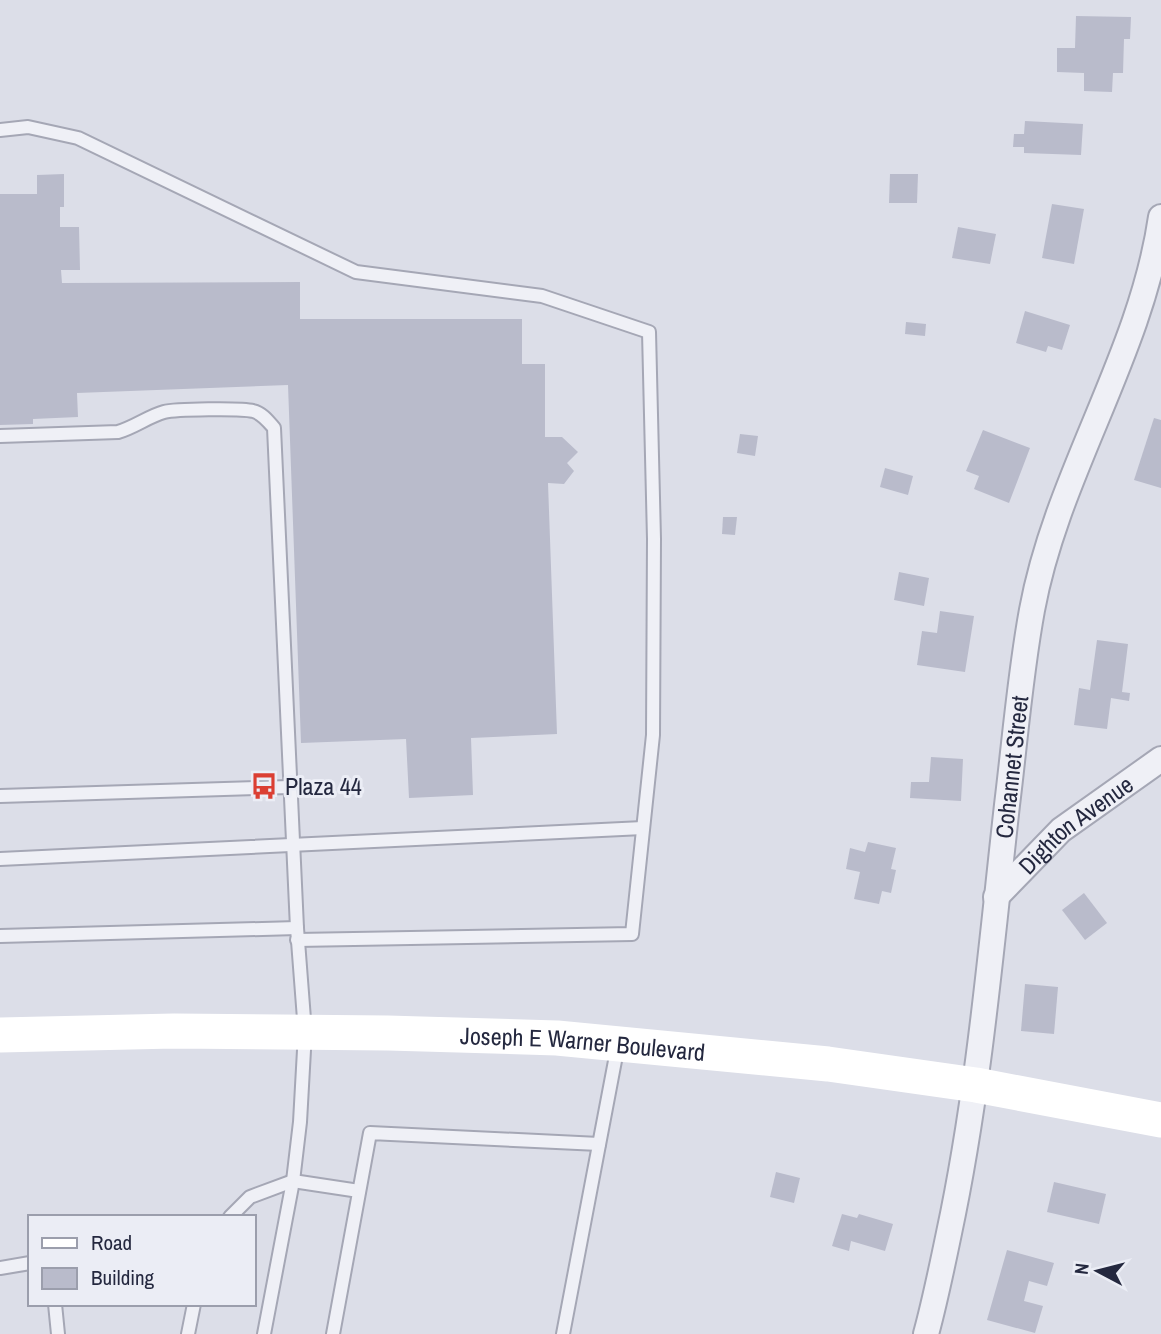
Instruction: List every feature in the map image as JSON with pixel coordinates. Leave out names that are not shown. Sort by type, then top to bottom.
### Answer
[{"type":"main road","name":"Joseph E Warner Boulevard","points":[[0,1035],[174,1031],[544,1038],[828,1065],[976,1085],[1161,1120]]},
{"type":"street","name":"Cohannet Street","points":[[926,1334],[959,1186],[976,1085],[1017,702],[1032,608],[1048,544],[1129,339],[1156,249],[1161,217]]},
{"type":"street","name":"Dighton Avenue","points":[[996,897],[1061,830],[1161,759]]},
{"type":"lane","points":[[0,130],[28,127],[78,138],[356,272],[542,296],[649,332],[654,539],[653,735],[632,934],[0,936]]},
{"type":"lane","points":[[0,436],[118,432],[136,427],[165,411],[254,411],[266,418],[274,428],[297,934],[305,1032],[300,1122],[293,1181],[264,1334]]},
{"type":"lane","points":[[0,796],[290,788]]},
{"type":"lane","points":[[0,859],[643,828]]},
{"type":"lane","points":[[563,1334],[618,1044]]},
{"type":"lane","points":[[333,1334],[370,1133],[599,1144]]},
{"type":"lane","points":[[232,1215],[250,1197],[293,1181],[359,1191]]},
{"type":"lane","points":[[0,1268],[28,1263]]},
{"type":"lane","points":[[55,1306],[58,1334]]},
{"type":"lane","points":[[188,1334],[194,1306]]},
{"type":"building","points":[[1076,16],[1131,17],[1130,39],[1124,39],[1123,73],[1113,73],[1112,92],[1084,91],[1084,73],[1057,72],[1057,48],[1075,48]]},
{"type":"building","points":[[1025,121],[1083,124],[1081,155],[1024,153],[1024,147],[1013,147],[1014,134],[1024,134]]},
{"type":"building","points":[[64,174],[64,207],[60,207],[60,227],[79,227],[80,270],[61,270],[62,283],[300,282],[300,319],[522,319],[522,364],[545,364],[545,437],[562,437],[578,452],[567,463],[574,471],[564,484],[548,483],[557,734],[471,738],[473,795],[409,798],[406,739],[301,743],[288,385],[77,393],[78,417],[33,419],[33,424],[0,425],[0,194],[37,194],[37,175]]},
{"type":"building","points":[[890,174],[918,174],[917,203],[889,203]]},
{"type":"building","points":[[1052,204],[1084,209],[1074,264],[1042,258]]},
{"type":"building","points":[[958,227],[996,234],[990,264],[952,258]]},
{"type":"building","points":[[1025,311],[1070,325],[1062,350],[1048,346],[1046,352],[1016,343]]},
{"type":"building","points":[[906,322],[926,324],[925,336],[905,334]]},
{"type":"building","points":[[1154,418],[1161,420],[1161,488],[1134,480]]},
{"type":"building","points":[[983,430],[1030,448],[1009,503],[974,489],[979,476],[966,471]]},
{"type":"building","points":[[740,434],[758,436],[755,456],[737,453]]},
{"type":"building","points":[[885,468],[913,476],[908,495],[880,487]]},
{"type":"building","points":[[723,517],[737,517],[735,535],[722,534]]},
{"type":"building","points":[[899,572],[929,578],[924,606],[894,600]]},
{"type":"building","points":[[940,611],[974,616],[965,672],[917,665],[922,631],[937,633]]},
{"type":"building","points":[[1097,640],[1128,644],[1122,692],[1130,693],[1129,701],[1111,698],[1107,729],[1074,725],[1079,688],[1090,690]]},
{"type":"building","points":[[931,757],[963,759],[961,801],[910,798],[911,782],[929,782]]},
{"type":"building","points":[[868,842],[896,848],[891,869],[896,870],[891,893],[882,891],[879,904],[854,899],[860,872],[846,869],[850,848],[865,852]]},
{"type":"building","points":[[1084,893],[1107,923],[1085,940],[1062,910]]},
{"type":"building","points":[[1025,984],[1058,987],[1054,1034],[1021,1031]]},
{"type":"building","points":[[776,1172],[800,1178],[794,1203],[770,1197]]},
{"type":"building","points":[[1054,1182],[1106,1194],[1099,1224],[1047,1212]]},
{"type":"building","points":[[842,1214],[857,1218],[859,1214],[893,1224],[885,1251],[851,1241],[849,1251],[832,1246]]},
{"type":"building","points":[[1007,1250],[1054,1263],[1047,1286],[1029,1281],[1024,1301],[1043,1306],[1035,1333],[987,1320]]},
{"type":"place","name":"Plaza 44","points":[[264,786]]}]
